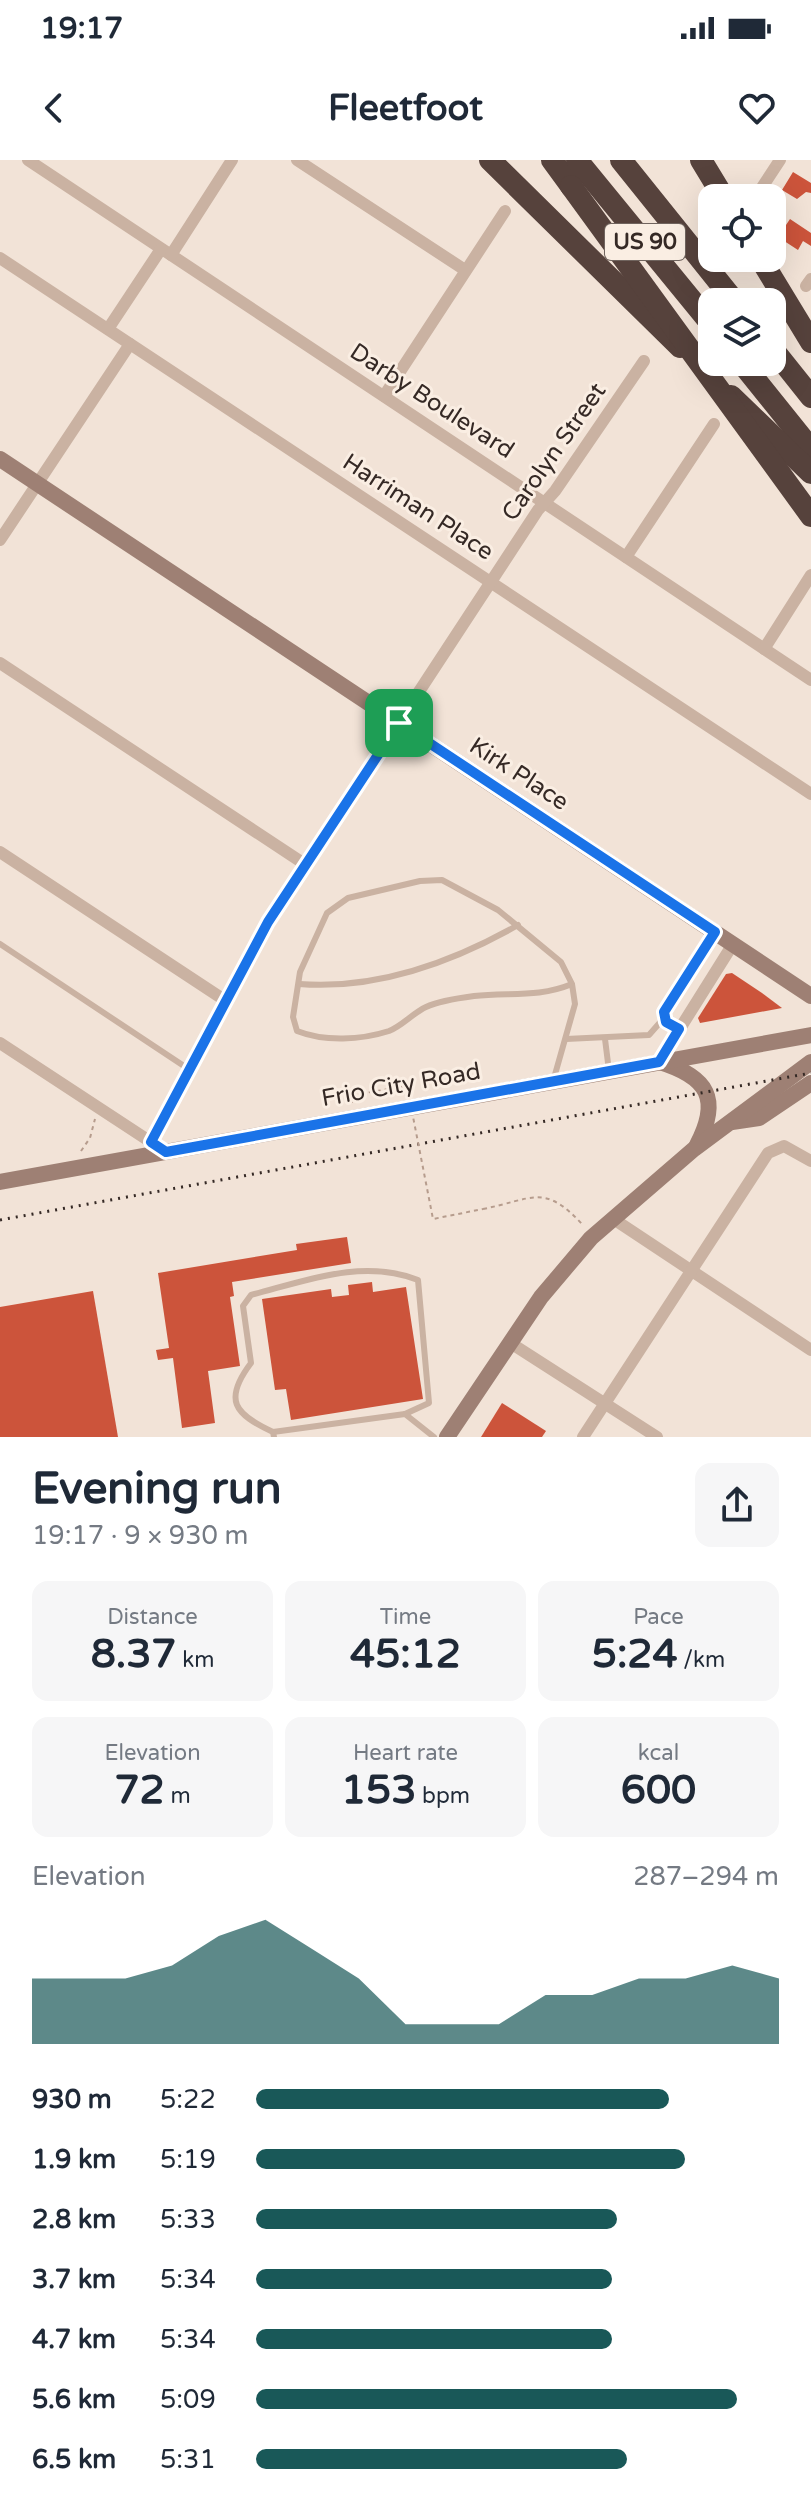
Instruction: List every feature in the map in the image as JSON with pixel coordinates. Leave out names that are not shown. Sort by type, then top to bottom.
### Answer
[{"type":"highway","points":[[490,160],[811,473]]},
{"type":"highway","points":[[552,160],[811,516]]},
{"type":"highway","name":"US 90","points":[[577,160],[698,308]]},
{"type":"highway","name":"US 90","points":[[621,160],[724,288]]},
{"type":"highway","points":[[701,160],[716,184]]},
{"type":"highway","points":[[768,272],[811,342]]},
{"type":"highway","points":[[786,366],[811,397]]},
{"type":"highway","points":[[752,376],[811,449]]},
{"type":"main road","name":"Kirk Place","points":[[0,459],[810,994]]},
{"type":"main road","name":"Frio City Road","points":[[0,1182],[811,1035]]},
{"type":"main road","points":[[659,1062],[692,1075],[703,1086],[709,1109],[708,1123],[694,1149]]},
{"type":"main road","points":[[447,1437],[509,1342],[567,1265],[612,1218],[694,1149],[811,1062]]},
{"type":"main road","points":[[732,1122],[759,1118],[811,1083]]},
{"type":"street","name":"Darby Boulevard","points":[[28,160],[811,680]]},
{"type":"street","points":[[108,329],[232,160]]},
{"type":"street","points":[[297,160],[465,270]]},
{"type":"street","points":[[764,184],[780,160]]},
{"type":"street","points":[[384,396],[505,211]]},
{"type":"street","name":"Harriman Place","points":[[0,258],[811,794]]},
{"type":"street","points":[[0,540],[130,344]]},
{"type":"street","name":"Carolyn Street","points":[[151,1142],[268,922],[491,582],[644,361]]},
{"type":"street","points":[[626,557],[714,424]]},
{"type":"street","points":[[764,649],[811,575]]},
{"type":"street","points":[[0,663],[306,865]]},
{"type":"street","points":[[0,852],[226,1001]]},
{"type":"street","points":[[659,1062],[733,944]]},
{"type":"street","points":[[0,1043],[166,1152]]},
{"type":"street","points":[[583,1437],[768,1153],[784,1146],[811,1161]]},
{"type":"street","points":[[612,1218],[811,1350]]},
{"type":"street","points":[[509,1342],[657,1437]]},
{"type":"lane","points":[[553,1081],[574,1016],[572,984],[561,962],[518,925],[467,891],[442,880],[420,881],[348,898],[327,913],[307,955],[299,984],[293,1017],[297,1031],[312,1037],[347,1039],[391,1030],[435,1005],[475,996],[551,993],[572,984]]},
{"type":"lane","points":[[299,984],[335,987],[381,981],[475,950],[518,925]]},
{"type":"lane","points":[[566,1039],[649,1035],[663,1019],[666,1008],[715,932]]},
{"type":"lane","points":[[0,944],[190,1070]]},
{"type":"lane","points":[[663,1019],[679,1029]]},
{"type":"lane","points":[[605,1039],[609,1071]]},
{"type":"lane","points":[[391,1269],[418,1280],[429,1403],[405,1414],[274,1435],[248,1421],[235,1404],[235,1384],[251,1363],[243,1306],[251,1295],[335,1273],[391,1269]]},
{"type":"lane","points":[[405,1414],[434,1437]]},
{"type":"path","points":[[352,1103],[350,1095],[407,1086],[433,1219],[548,1196],[562,1202],[582,1224]]},
{"type":"path","points":[[81,1151],[90,1138],[95,1118]]},
{"type":"building","points":[[793,172],[811,183],[811,193],[806,192],[797,199],[786,192],[786,184]]},
{"type":"building","points":[[790,219],[811,233],[811,246],[803,241],[798,250],[786,242],[786,225]]},
{"type":"building","points":[[732,973],[782,1008],[700,1023],[698,1018],[726,974]]},
{"type":"building","points":[[347,1237],[351,1263],[232,1282],[234,1296],[230,1297],[240,1366],[208,1371],[215,1423],[182,1428],[173,1358],[158,1360],[156,1350],[169,1348],[158,1273],[297,1250],[296,1244]]},
{"type":"building","points":[[372,1282],[373,1292],[406,1287],[423,1399],[291,1420],[286,1389],[275,1390],[262,1299],[331,1289],[332,1297],[349,1295],[348,1285]]},
{"type":"building","points":[[93,1291],[118,1437],[0,1437],[0,1307]]},
{"type":"building","points":[[502,1403],[546,1431],[542,1437],[481,1437]]},
{"type":"railway","points":[[0,1220],[811,1073]]},
{"type":"route","points":[[399,723],[715,932],[662,1016],[679,1029],[659,1062],[166,1152],[151,1142],[268,922],[399,723]]}]
